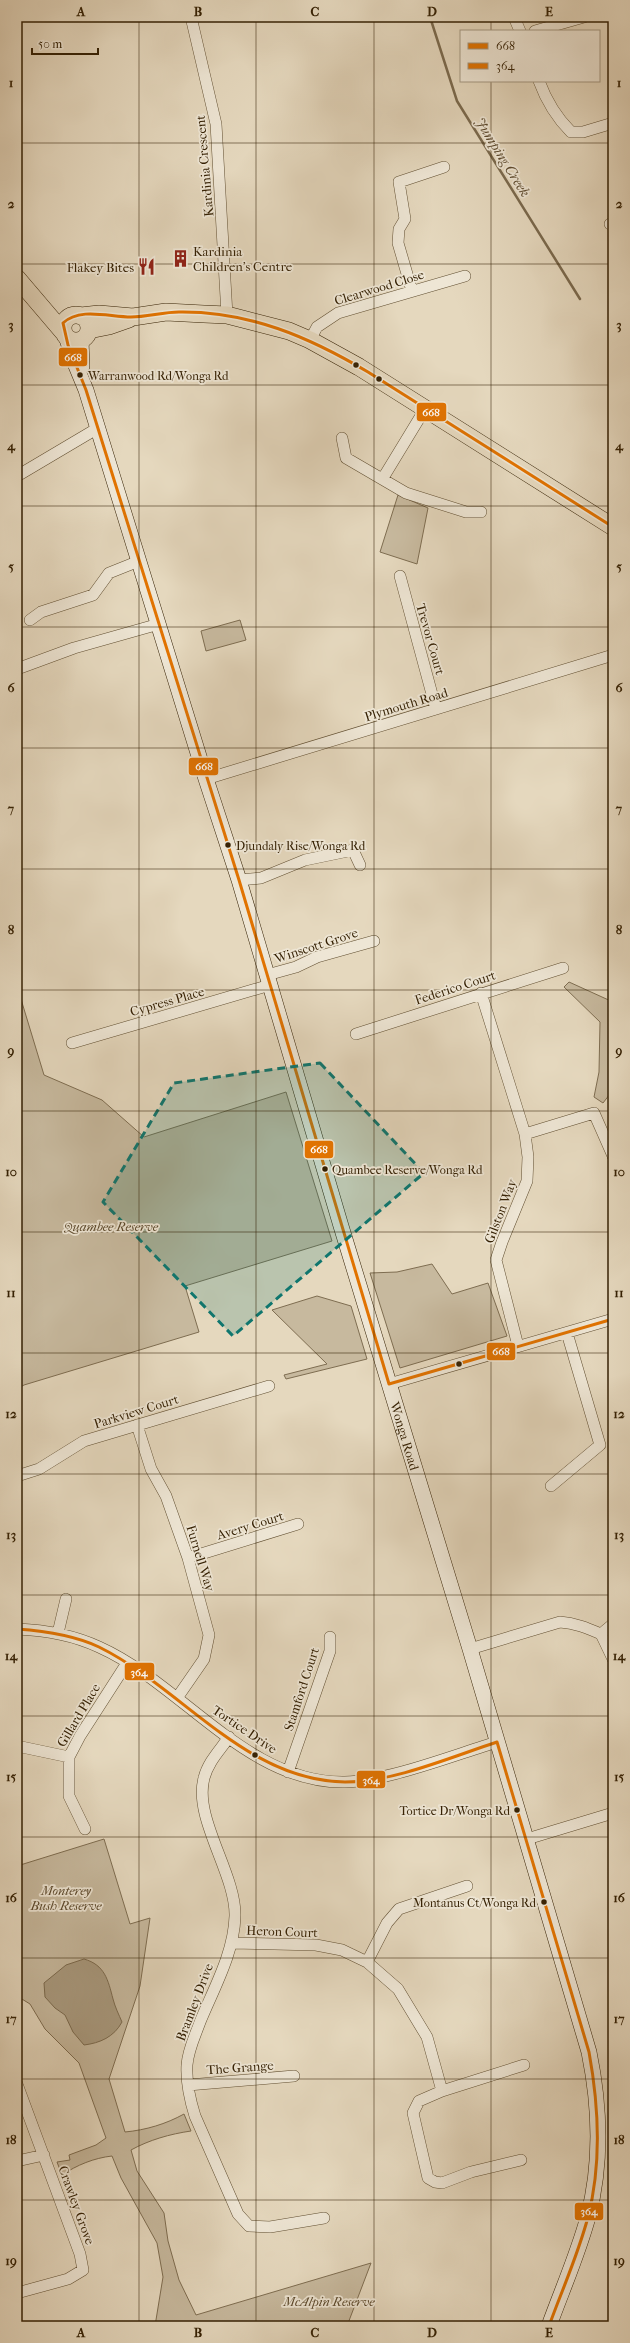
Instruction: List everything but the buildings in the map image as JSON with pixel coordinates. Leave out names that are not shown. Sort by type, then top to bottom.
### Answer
[{"type":"main road","name":"Wonga Road","points":[[17,278],[33,295],[76,329],[74,361],[86,390],[206,779],[240,880],[389,1384],[527,1839],[589,2052],[594,2077],[599,2123],[597,2160],[588,2217],[549,2326]]},
{"type":"main road","points":[[76,329],[99,314],[133,317],[172,312],[227,315],[269,325],[310,340],[341,356],[613,527]]},
{"type":"street","name":"Kardinia Crescent","points":[[190,17],[216,124],[227,315]]},
{"type":"street","points":[[514,17],[520,30]]},
{"type":"street","points":[[538,30],[584,17]]},
{"type":"street","points":[[539,82],[545,98],[562,123],[571,132],[583,132],[613,123]]},
{"type":"street","points":[[412,291],[398,243],[399,229],[405,219],[399,182],[444,167]]},
{"type":"street","name":"Clearwood Close","points":[[310,340],[317,327],[338,313],[465,276]]},
{"type":"street","points":[[383,478],[426,409]]},
{"type":"street","points":[[17,476],[98,428]]},
{"type":"street","points":[[342,438],[346,458],[383,478],[406,493],[426,501],[466,512],[481,512]]},
{"type":"street","points":[[30,620],[41,612],[93,595],[109,574],[139,561]]},
{"type":"street","name":"Trevor Court","points":[[400,576],[436,709]]},
{"type":"street","points":[[17,669],[74,648],[159,624]]},
{"type":"street","name":"Plymouth Road","points":[[206,779],[613,655]]},
{"type":"street","points":[[240,880],[261,878],[306,860],[353,850],[360,866]]},
{"type":"street","name":"Winscott Grove","points":[[269,980],[317,957],[374,941]]},
{"type":"street","name":"Federico Court","points":[[356,1034],[563,968]]},
{"type":"street","name":"Cypress Place","points":[[72,1043],[269,980]]},
{"type":"street","name":"Gilston Way","points":[[481,993],[525,1134],[528,1157],[527,1181],[496,1260],[518,1346]]},
{"type":"street","points":[[525,1134],[594,1113],[613,1156]]},
{"type":"street","points":[[389,1384],[613,1318]]},
{"type":"street","points":[[551,1486],[600,1445],[567,1332]]},
{"type":"street","name":"Parkview Court","points":[[17,1476],[39,1469],[84,1441],[269,1386]]},
{"type":"street","name":"Furnell Way","points":[[137,1424],[151,1469],[166,1496],[188,1558],[209,1634],[204,1659],[177,1698]]},
{"type":"street","name":"Avery Court","points":[[188,1558],[298,1524]]},
{"type":"street","points":[[58,1633],[66,1599]]},
{"type":"street","points":[[470,1649],[560,1622],[579,1624],[601,1634],[613,1659]]},
{"type":"street","points":[[601,1634],[613,1624]]},
{"type":"street","name":"Tortice Drive","points":[[17,1629],[58,1633],[100,1647],[177,1698],[267,1763],[288,1772],[316,1780],[345,1782],[368,1779],[497,1742]]},
{"type":"street","name":"Stamford Court","points":[[288,1772],[330,1651],[330,1637]]},
{"type":"street","name":"Gillard Place","points":[[85,1829],[68,1796],[69,1757],[80,1736],[126,1663]]},
{"type":"street","name":"Bramley Drive","points":[[229,1737],[208,1766],[202,1793],[204,1808],[232,1894],[235,1914],[232,1943],[191,2044],[187,2065],[188,2085],[195,2116],[238,2214],[249,2226],[270,2227],[324,2218]]},
{"type":"street","points":[[17,1746],[69,1757]]},
{"type":"street","points":[[527,1839],[613,1813]]},
{"type":"street","points":[[367,1962],[387,1923],[398,1909],[467,1886]]},
{"type":"street","name":"Heron Court","points":[[232,1943],[316,1945],[342,1950],[367,1962],[398,1989],[427,2037],[442,2091]]},
{"type":"street","points":[[521,2160],[471,2172],[442,2183],[428,2178],[413,2113],[419,2101],[442,2091],[524,2065]]},
{"type":"street","name":"The Grange","points":[[188,2085],[294,2076]]},
{"type":"street","name":"Crawley Grove","points":[[17,2084],[80,2254],[84,2270],[68,2279],[17,2293]]},
{"type":"street","points":[[17,2162],[44,2155]]},
{"type":"highlighted area","points":[[320,1063],[424,1173],[233,1336],[103,1202],[174,1083]]},
{"type":"green space","points":[[398,495],[428,508],[417,564],[380,552]]},
{"type":"green space","points":[[240,620],[246,640],[206,651],[201,631]]},
{"type":"green space","points":[[569,982],[613,1002],[613,1090],[603,1103],[594,1097],[599,1072],[600,1022],[564,987]]},
{"type":"green space","name":"Quambee Reserve","points":[[17,986],[44,1075],[102,1100],[144,1137],[286,1092],[332,1241],[185,1286],[199,1332],[24,1385],[17,1389]]},
{"type":"green space","points":[[432,1264],[452,1294],[488,1283],[507,1336],[400,1368],[370,1273],[397,1272]]},
{"type":"green space","points":[[317,1296],[351,1306],[367,1359],[286,1379],[284,1375],[327,1364],[272,1310]]},
{"type":"green space","points":[[104,1839],[130,1924],[150,1918],[140,1986],[109,2079],[125,2132],[156,2126],[184,2114],[191,2131],[160,2138],[131,2150],[137,2171],[164,2213],[168,2241],[179,2280],[196,2315],[371,2263],[347,2326],[155,2326],[163,2277],[157,2243],[121,2178],[112,2156],[86,2162],[62,2175],[57,2162],[70,2160],[69,2155],[96,2145],[106,2138],[79,2063],[45,2029],[30,2004],[17,1996],[17,1866]]},
{"type":"shaded area","points":[[84,1959],[97,1965],[101,1969],[107,1980],[122,2022],[111,2035],[96,2043],[84,2045],[73,2032],[65,2015],[55,2008],[45,1997],[44,1983],[66,1965]]},
{"type":"waterway","name":"Jumping Creek","points":[[430,17],[457,101],[580,299]]},
{"type":"transit line","name":"668","points":[[389,1384],[239,880],[86,390],[68,345],[63,323],[70,318],[86,314],[131,317],[179,312],[230,316],[278,328],[301,337],[346,359],[368,372],[613,527]]},
{"type":"transit line","name":"668","points":[[389,1384],[613,1319]]},
{"type":"transit line","name":"364","points":[[17,1629],[59,1634],[80,1639],[99,1647],[159,1685],[216,1730],[246,1750],[276,1766],[309,1778],[345,1782],[383,1778],[422,1768],[497,1742]]},
{"type":"transit line","name":"364","points":[[497,1742],[589,2052],[597,2114],[597,2156],[588,2217],[580,2245],[549,2326]]},
{"type":"place","name":"Kardinia Children's Centre","points":[[180,258]]},
{"type":"place","name":"Flakey Bites","points":[[147,267]]},
{"type":"place","name":"Warranwood Rd/Wonga Rd","points":[[80,375]]},
{"type":"place","name":"Djundaly Rise/Wonga Rd","points":[[228,845]]},
{"type":"place","name":"Quambee Reserve/Wonga Rd","points":[[325,1169]]},
{"type":"place","name":"Tortice Dr/Wonga Rd","points":[[517,1810]]},
{"type":"place","name":"Montanus Ct/Wonga Rd","points":[[544,1902]]},
{"type":"park label","name":"Monterey Bush Reserve","points":[[66,1898]]},
{"type":"park label","name":"McAlpin Reserve","points":[[329,2301]]}]
